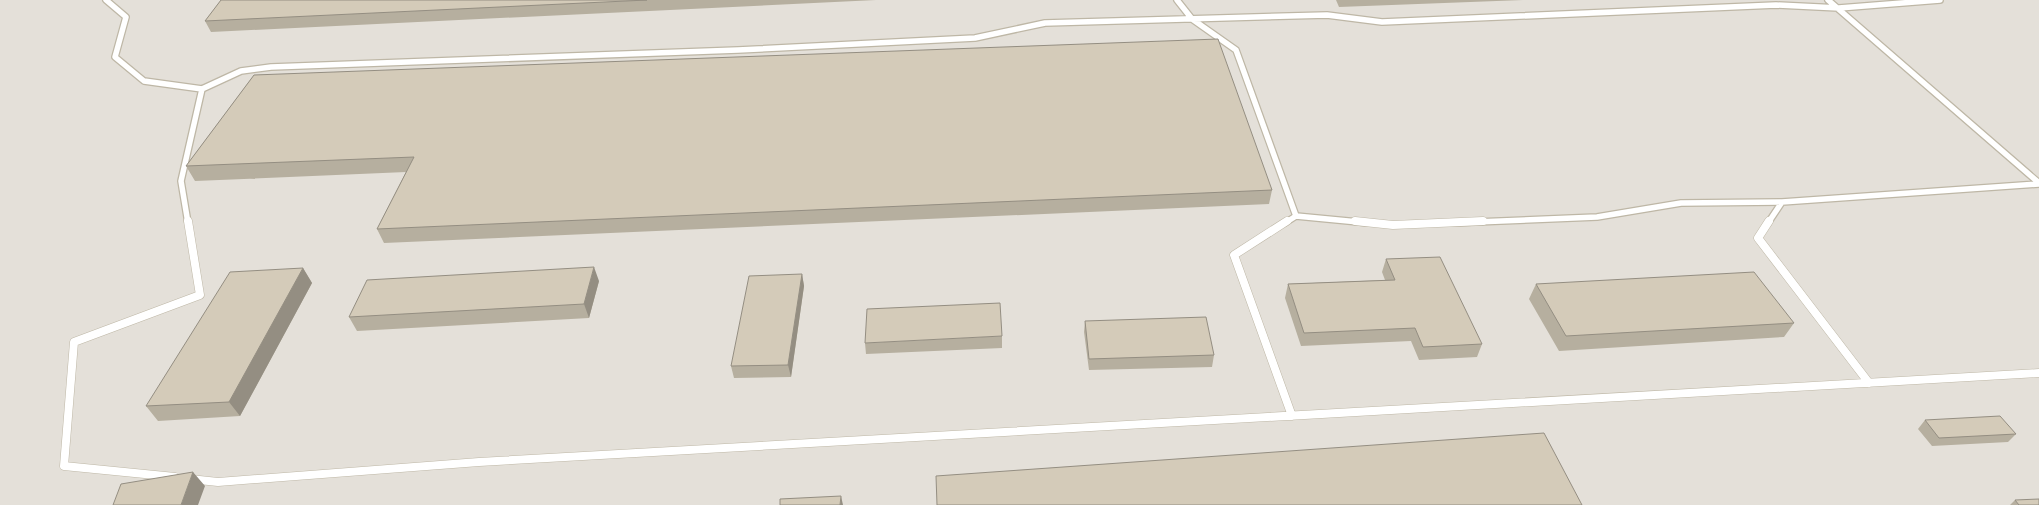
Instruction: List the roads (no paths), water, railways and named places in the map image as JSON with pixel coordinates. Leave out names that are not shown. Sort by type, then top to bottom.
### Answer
[{"type":"lane","points":[[106,0],[126,17],[115,57],[144,81],[202,89],[241,71],[271,66],[738,50],[975,38],[1045,23],[1327,15],[1382,22],[1776,5],[1839,8],[1940,0]]},
{"type":"lane","points":[[1177,0],[1192,19],[1236,50],[1296,216]]},
{"type":"lane","points":[[1828,0],[2039,183]]},
{"type":"lane","points":[[202,89],[181,181],[200,295],[74,342],[64,466],[218,482],[489,462],[2039,373]]},
{"type":"lane","points":[[1292,416],[1234,255],[1296,216],[1393,225],[1597,217],[1681,203],[1782,202],[2039,183]]},
{"type":"lane","points":[[1782,202],[1758,238],[1869,384]]}]
